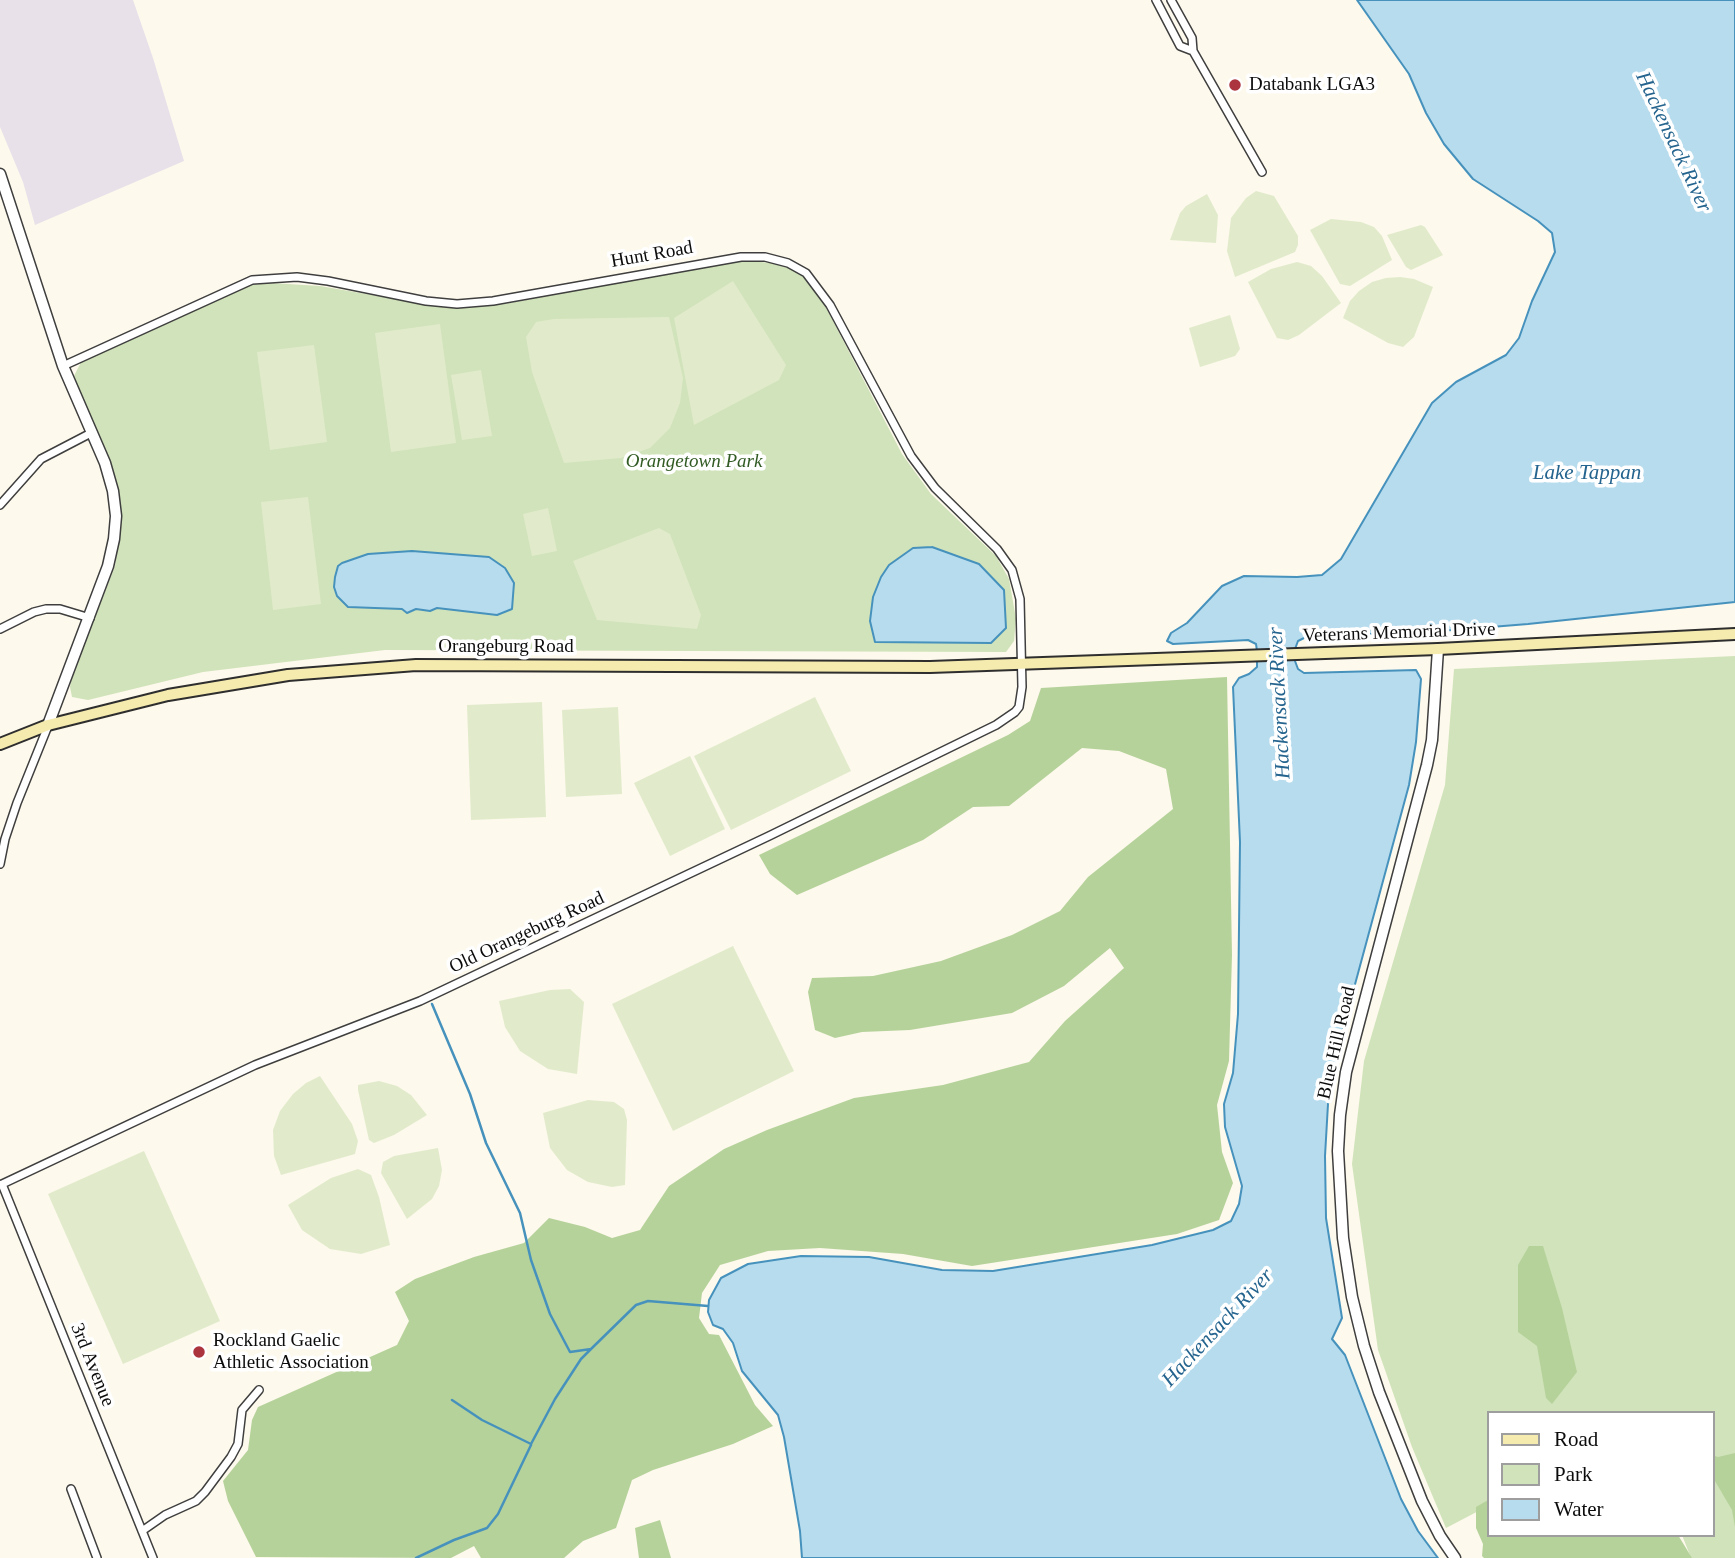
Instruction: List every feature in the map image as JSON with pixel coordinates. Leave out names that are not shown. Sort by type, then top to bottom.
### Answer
[{"type":"main road","name":"Veterans Memorial Drive","points":[[1022,665],[1735,634]]},
{"type":"main road","name":"Orangeburg Road","points":[[0,744],[48,725],[168,695],[288,675],[416,665],[1022,665]]},
{"type":"street","points":[[1156,0],[1181,46],[1193,51]]},
{"type":"street","points":[[1171,0],[1192,38],[1193,51],[1262,172]]},
{"type":"street","points":[[0,174],[63,366],[105,463],[113,491],[116,516],[108,566],[17,803],[0,864]]},
{"type":"street","name":"Hunt Road","points":[[63,366],[252,280],[298,277],[426,301],[457,304],[493,301],[730,258],[765,257],[788,263],[806,273],[830,305],[911,456],[935,488],[997,549],[1012,570],[1020,599],[1022,665]]},
{"type":"street","points":[[0,505],[41,459],[91,433]]},
{"type":"street","points":[[0,629],[34,611],[46,609],[60,608],[90,618]]},
{"type":"street","name":"Blue Hill Road","points":[[1438,649],[1433,726],[1427,765],[1346,1072],[1340,1115],[1338,1163],[1343,1238],[1364,1346],[1422,1501],[1455,1558]]},
{"type":"street","name":"Old Orangeburg Road","points":[[1,1184],[255,1065],[420,1001],[996,725],[1019,707],[1023,687],[1022,665]]},
{"type":"street","name":"3rd Avenue","points":[[1,1184],[153,1558]]},
{"type":"street","points":[[142,1531],[165,1515],[196,1501],[205,1492],[238,1444],[242,1410],[259,1390]]},
{"type":"street","points":[[71,1489],[97,1558]]},
{"type":"shaded area","points":[[0,0],[133,0],[184,161],[35,225],[23,182],[0,127]]},
{"type":"green space","points":[[1256,191],[1274,196],[1298,236],[1298,245],[1295,252],[1235,277],[1227,251],[1231,218],[1246,198]]},
{"type":"green space","points":[[1207,194],[1218,215],[1216,243],[1170,240],[1180,213],[1186,206]]},
{"type":"green space","points":[[1331,219],[1361,222],[1374,227],[1382,236],[1392,260],[1350,286],[1340,284],[1310,230]]},
{"type":"green space","points":[[1421,225],[1443,255],[1411,270],[1406,267],[1387,235]]},
{"type":"green space","name":"Orangetown Park","points":[[738,260],[772,263],[797,271],[817,290],[902,454],[931,494],[996,556],[1009,579],[1016,619],[1014,641],[1006,652],[385,650],[203,672],[88,700],[72,697],[72,676],[115,566],[120,534],[119,494],[109,461],[74,376],[82,360],[251,285],[272,283],[320,286],[441,307],[463,307],[505,304]]},
{"type":"green space","points":[[1297,262],[1311,266],[1322,276],[1341,303],[1299,335],[1288,340],[1277,338],[1248,282],[1271,269]]},
{"type":"green space","points":[[1400,277],[1414,279],[1433,287],[1414,337],[1403,347],[1388,343],[1343,318],[1350,301],[1359,291],[1372,282]]},
{"type":"green space","points":[[733,281],[786,365],[779,380],[694,425],[674,318]]},
{"type":"green space","points":[[1230,315],[1240,349],[1235,356],[1200,367],[1189,328]]},
{"type":"green space","points":[[669,317],[683,378],[680,403],[670,428],[650,448],[621,458],[564,463],[532,372],[526,337],[536,322],[554,319]]},
{"type":"green space","points":[[440,324],[456,443],[391,452],[375,333]]},
{"type":"green space","points":[[314,345],[327,442],[270,450],[257,352]]},
{"type":"green space","points":[[481,370],[492,436],[462,440],[451,375]]},
{"type":"green space","points":[[308,497],[321,604],[273,610],[261,502]]},
{"type":"green space","points":[[548,508],[557,551],[532,556],[523,514]]},
{"type":"green space","points":[[659,528],[670,534],[701,615],[697,629],[597,620],[573,561]]},
{"type":"green space","points":[[1735,656],[1735,1558],[1691,1558],[1683,1537],[1714,1537],[1714,1411],[1486,1411],[1486,1507],[1446,1528],[1412,1447],[1378,1350],[1352,1164],[1364,1061],[1445,785],[1454,669]]},
{"type":"green space","points":[[1227,677],[1232,955],[1229,1061],[1217,1105],[1222,1152],[1233,1183],[1219,1220],[1177,1234],[972,1266],[903,1254],[820,1248],[768,1251],[720,1265],[702,1293],[699,1318],[709,1334],[719,1335],[755,1405],[773,1426],[733,1444],[653,1470],[632,1480],[616,1528],[583,1541],[564,1558],[481,1558],[474,1546],[451,1558],[256,1557],[228,1501],[223,1481],[248,1450],[252,1420],[258,1407],[397,1345],[409,1321],[395,1292],[415,1279],[474,1257],[524,1243],[549,1218],[585,1227],[612,1238],[640,1230],[669,1186],[724,1149],[854,1098],[943,1085],[1029,1062],[1065,1021],[1124,968],[1110,948],[1064,986],[1012,1013],[910,1030],[862,1032],[835,1038],[815,1030],[808,992],[812,978],[873,976],[941,961],[1012,935],[1060,911],[1088,877],[1173,809],[1166,769],[1119,751],[1082,748],[1009,806],[973,807],[923,840],[797,895],[770,874],[759,855],[1008,735],[1030,721],[1041,688]]},
{"type":"green space","points":[[815,697],[851,771],[731,830],[694,756]]},
{"type":"green space","points":[[542,702],[546,817],[471,820],[467,705]]},
{"type":"green space","points":[[618,707],[622,794],[566,797],[562,710]]},
{"type":"green space","points":[[690,756],[725,829],[670,856],[634,783]]},
{"type":"green space","points":[[733,946],[794,1071],[673,1131],[612,1004]]},
{"type":"green space","points":[[570,989],[584,1002],[577,1074],[548,1069],[520,1051],[505,1027],[499,1001],[550,990]]},
{"type":"green space","points":[[320,1076],[352,1124],[358,1141],[355,1154],[281,1175],[274,1156],[273,1130],[280,1111],[293,1094]]},
{"type":"green space","points":[[379,1081],[397,1086],[411,1095],[427,1115],[394,1135],[374,1143],[369,1140],[358,1085]]},
{"type":"green space","points":[[588,1100],[614,1102],[624,1109],[627,1120],[625,1185],[612,1187],[588,1182],[567,1170],[550,1148],[543,1113]]},
{"type":"green space","points":[[438,1148],[442,1170],[439,1186],[432,1199],[407,1219],[381,1173],[383,1162],[394,1156]]},
{"type":"green space","points":[[144,1151],[220,1321],[123,1364],[48,1194]]},
{"type":"green space","points":[[358,1169],[371,1175],[390,1245],[361,1254],[330,1249],[302,1230],[288,1205],[331,1178]]},
{"type":"green space","points":[[1529,1246],[1543,1246],[1562,1308],[1577,1372],[1552,1404],[1546,1398],[1537,1346],[1518,1332],[1518,1265]]},
{"type":"green space","points":[[1735,1453],[1735,1527],[1732,1510],[1714,1479],[1714,1456]]},
{"type":"green space","points":[[1486,1501],[1486,1537],[1679,1537],[1692,1558],[1484,1558],[1483,1544],[1476,1528],[1476,1507]]},
{"type":"green space","points":[[660,1520],[671,1558],[639,1558],[635,1528]]},
{"type":"water","points":[[1357,0],[1735,0],[1735,602],[1528,624],[1306,637],[1298,641],[1295,649],[1298,669],[1304,673],[1416,670],[1421,679],[1416,742],[1409,785],[1341,1036],[1328,1104],[1326,1218],[1342,1318],[1332,1339],[1345,1355],[1401,1499],[1418,1531],[1438,1558],[802,1558],[800,1531],[778,1415],[742,1371],[733,1343],[723,1329],[713,1325],[708,1312],[709,1300],[721,1278],[748,1264],[801,1256],[869,1257],[942,1270],[993,1271],[1152,1245],[1213,1230],[1231,1221],[1239,1204],[1242,1186],[1225,1127],[1224,1104],[1233,1073],[1238,1014],[1240,842],[1233,687],[1239,678],[1257,667],[1257,651],[1256,644],[1248,640],[1173,644],[1167,641],[1171,633],[1187,623],[1222,586],[1244,576],[1322,575],[1341,559],[1432,403],[1456,382],[1506,355],[1519,338],[1532,301],[1555,252],[1552,233],[1473,179],[1444,144],[1426,113],[1409,74]]},
{"type":"water","points":[[932,547],[979,564],[1004,590],[1006,628],[991,643],[875,642],[870,621],[873,597],[881,577],[889,565],[913,548]]},
{"type":"water","points":[[412,551],[489,557],[505,568],[514,583],[512,609],[497,615],[437,608],[430,611],[416,609],[407,613],[402,609],[348,607],[337,596],[335,577],[338,566],[342,563],[368,554]]},
{"type":"waterway","points":[[432,1004],[470,1094],[486,1143],[520,1213],[531,1260],[550,1314],[570,1352],[591,1349],[636,1305],[648,1301],[708,1306]]},
{"type":"waterway","points":[[452,1400],[482,1420],[531,1444],[555,1399],[581,1359],[591,1349]]},
{"type":"waterway","points":[[416,1558],[487,1528],[498,1514],[531,1445]]},
{"type":"place","name":"Databank LGA3","points":[[1235,85]]},
{"type":"place","name":"Rockland Gaelic Athletic Association","points":[[199,1352]]},
{"type":"water label","name":"Hackensack River","points":[[1673,142]]},
{"type":"water label","name":"Lake Tappan","points":[[1587,473]]},
{"type":"water label","name":"Hackensack River","points":[[1280,703]]},
{"type":"water label","name":"Hackensack River","points":[[1218,1328]]}]
